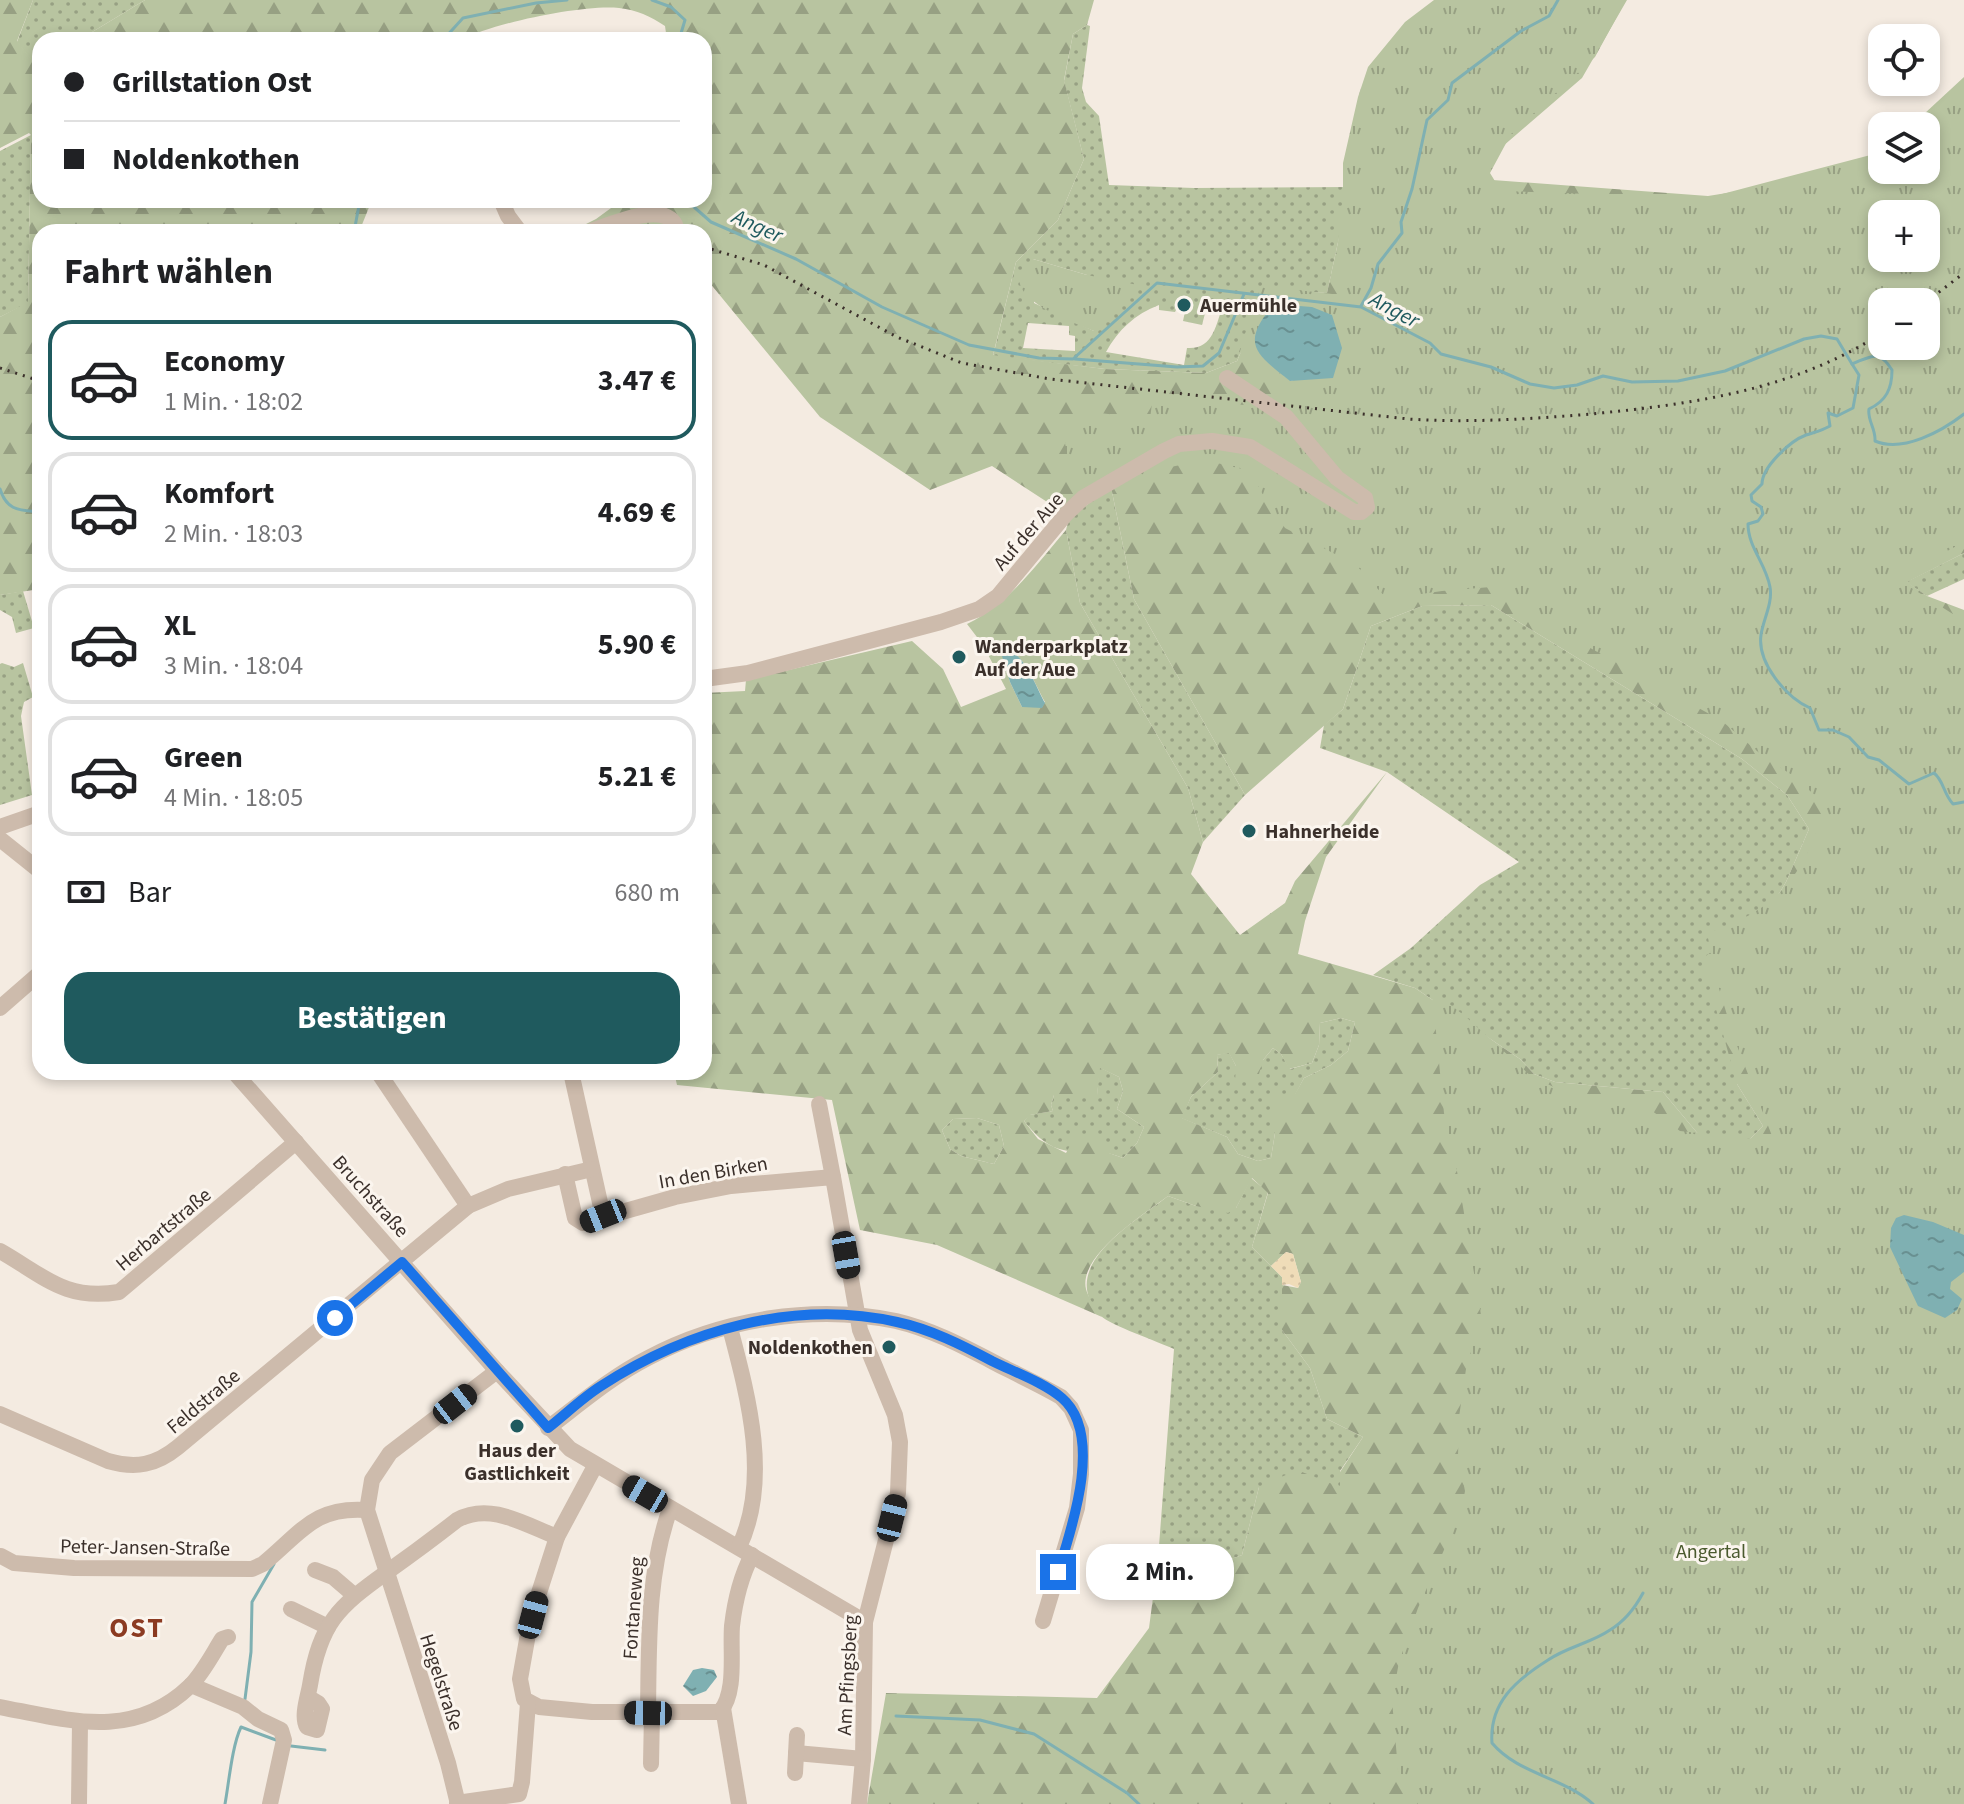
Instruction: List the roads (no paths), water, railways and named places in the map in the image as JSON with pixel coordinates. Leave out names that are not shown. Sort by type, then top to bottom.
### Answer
[{"type":"street","points":[[615,224],[648,214],[661,215],[676,224]]},
{"type":"street","name":"Auf der Aue","points":[[712,678],[748,673],[979,609],[998,596],[1083,498],[1179,444],[1212,441],[1250,447],[1354,512],[1364,510],[1368,505],[1365,498],[1337,478],[1286,417],[1227,378]]},
{"type":"street","points":[[0,827],[32,816]]},
{"type":"street","points":[[0,839],[32,865]]},
{"type":"street","points":[[0,1008],[32,980]]},
{"type":"street","name":"Bruchstraße","points":[[241,1080],[497,1371],[570,1449],[865,1622]]},
{"type":"street","points":[[383,1080],[468,1206]]},
{"type":"street","points":[[573,1080],[603,1216]]},
{"type":"street","points":[[819,1104],[857,1317]]},
{"type":"street","name":"Herbartstraße","points":[[0,1251],[68,1291],[92,1296],[119,1292],[296,1142]]},
{"type":"street","points":[[402,1262],[468,1206],[508,1189],[592,1169]]},
{"type":"street","name":"In den Birken","points":[[565,1174],[577,1221],[587,1222],[675,1197],[731,1186],[833,1177]]},
{"type":"street","name":"Feldstraße","points":[[0,1414],[126,1466],[157,1461],[402,1262]]},
{"type":"street","points":[[548,1428],[597,1388],[650,1357],[688,1340],[730,1328],[800,1316],[857,1317],[897,1322],[934,1333],[1049,1390],[1071,1408],[1081,1430],[1079,1492],[1043,1621]]},
{"type":"street","name":"Am Pfingsberg","points":[[857,1317],[895,1415],[901,1467],[898,1493],[865,1622],[863,1759],[859,1804]]},
{"type":"street","points":[[730,1328],[749,1398],[754,1444],[746,1551],[732,1626],[730,1682],[723,1708],[739,1804]]},
{"type":"street","points":[[386,1573],[367,1510],[369,1490],[383,1460],[497,1371]]},
{"type":"street","points":[[595,1466],[554,1545],[528,1634],[520,1679],[521,1693],[528,1703],[539,1707],[579,1711],[714,1713],[723,1708]]},
{"type":"street","name":"Peter-Jansen-Straße","points":[[0,1547],[0,1556],[14,1563],[74,1568],[252,1569],[263,1564],[322,1514],[338,1509],[367,1510]]},
{"type":"street","name":"Fontaneweg","points":[[651,1764],[654,1562],[670,1509]]},
{"type":"street","points":[[308,1697],[316,1660],[328,1627],[354,1595],[457,1520],[472,1513],[496,1513],[554,1545]]},
{"type":"street","points":[[315,1570],[333,1577],[354,1595]]},
{"type":"street","name":"Hegelstraße","points":[[386,1573],[448,1763],[458,1804]]},
{"type":"street","points":[[291,1609],[328,1627]]},
{"type":"street","points":[[0,1707],[80,1722],[127,1721],[154,1711],[191,1685],[222,1639],[228,1637]]},
{"type":"street","points":[[191,1685],[243,1707],[258,1719],[281,1730],[284,1740],[270,1804]]},
{"type":"street","points":[[458,1804],[519,1794],[528,1703]]},
{"type":"street","points":[[79,1804],[80,1722]]},
{"type":"street","points":[[795,1773],[797,1735]]},
{"type":"street","name":"Am Pfingsberg","points":[[796,1753],[863,1759]]},
{"type":"water","points":[[1274,304],[1312,307],[1332,315],[1342,348],[1333,378],[1290,381],[1261,355],[1256,347],[1257,329]]},
{"type":"water","points":[[1009,650],[1021,659],[1030,673],[1045,703],[1042,708],[1022,707],[1002,656]]},
{"type":"water","points":[[1904,1215],[1933,1222],[1964,1235],[1964,1272],[1951,1282],[1950,1289],[1962,1299],[1957,1310],[1945,1318],[1918,1306],[1890,1247],[1891,1228],[1896,1218]]},
{"type":"water","points":[[693,1670],[714,1670],[717,1677],[706,1691],[693,1696],[683,1686]]},
{"type":"waterway","name":"Anger","points":[[450,32],[463,18],[567,0]]},
{"type":"waterway","name":"Anger","points":[[652,0],[671,7],[685,20],[681,32]]},
{"type":"waterway","points":[[1361,306],[1371,288],[1378,264],[1402,233],[1401,222],[1412,189],[1427,120],[1448,100],[1452,83],[1521,31],[1549,16],[1558,0]]},
{"type":"waterway","name":"Anger","points":[[356,224],[358,208]]},
{"type":"waterway","name":"Anger","points":[[695,208],[711,222],[796,259],[882,307],[969,345],[1039,358],[1073,359],[1157,283],[1361,307],[1430,343],[1441,354],[1491,367],[1530,384],[1554,388],[1577,385],[1603,376],[1632,382],[1678,381],[1725,371],[1804,339],[1821,336],[1837,339],[1852,364],[1875,356],[1883,359],[1892,370],[1887,394],[1869,409],[1875,441],[1886,444],[1910,442],[1934,433],[1964,414]]},
{"type":"waterway","points":[[1075,359],[1177,367],[1203,366],[1219,353],[1244,294]]},
{"type":"waterway","points":[[1852,364],[1859,375],[1853,408],[1837,416],[1828,413],[1830,426],[1800,438],[1785,449],[1751,495],[1763,514],[1758,521],[1748,524],[1749,532],[1771,593],[1761,646],[1768,668],[1792,696],[1810,708],[1819,730],[1833,730],[1849,737],[1868,757],[1879,760],[1909,784],[1934,773],[1953,804],[1964,802]]},
{"type":"waterway","name":"Anger","points":[[0,489],[10,505],[32,511]]},
{"type":"waterway","points":[[245,1699],[251,1652],[252,1602],[274,1564]]},
{"type":"waterway","points":[[1593,1804],[1568,1787],[1527,1769],[1503,1753],[1492,1743],[1495,1716],[1507,1694],[1525,1676],[1555,1656],[1615,1626],[1629,1614],[1643,1593]]},
{"type":"waterway","points":[[896,1716],[980,1720],[1034,1734],[1127,1793],[1139,1804]]},
{"type":"waterway","points":[[225,1804],[241,1727],[276,1740]]},
{"type":"waterway","points":[[291,1746],[325,1750]]},
{"type":"railway","points":[[712,249],[764,265],[897,337],[962,363],[1050,379],[1408,419],[1477,420],[1591,414],[1705,399],[1778,381],[1814,368],[1868,341]]},
{"type":"railway","points":[[1940,291],[1964,273]]},
{"type":"railway","points":[[0,368],[32,378]]},
{"type":"place","name":"Auermühle","points":[[1184,305]]},
{"type":"place","name":"Wanderparkplatz Auf der Aue","points":[[959,657]]},
{"type":"place","name":"Hahnerheide","points":[[1249,831]]},
{"type":"place","name":"Noldenkothen","points":[[889,1347]]},
{"type":"place","name":"Haus der Gastlichkeit","points":[[517,1426]]},
{"type":"district","name":"OST","points":[[137,1627]]},
{"type":"park label","name":"Angertal","points":[[1711,1551]]}]
